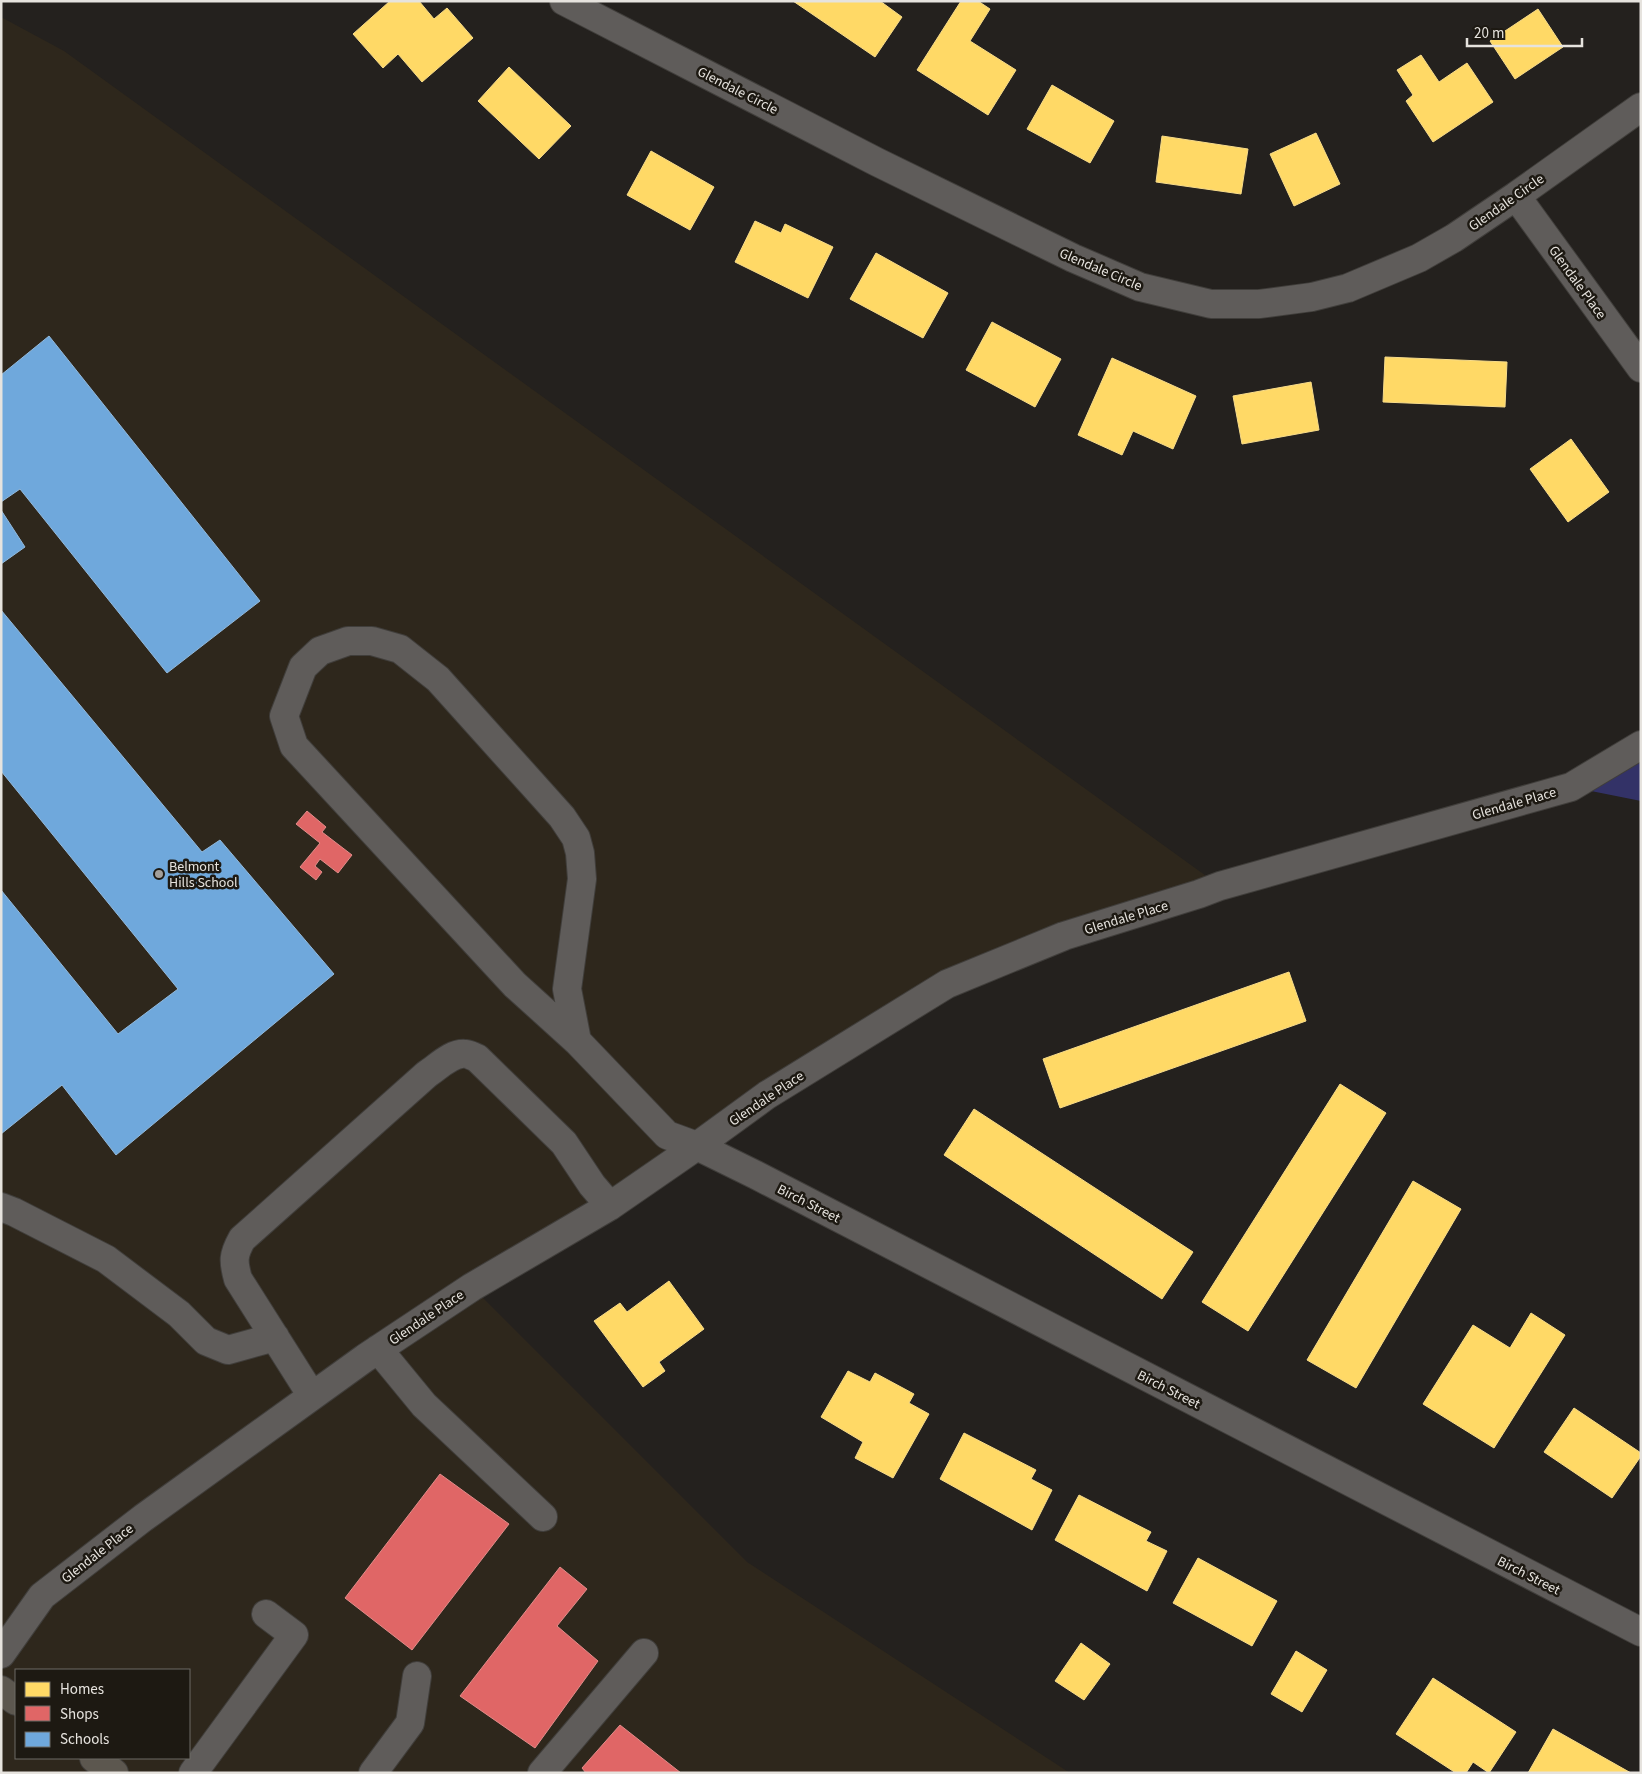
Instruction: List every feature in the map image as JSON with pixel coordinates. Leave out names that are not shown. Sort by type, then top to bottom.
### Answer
[{"type":"main road","points":[[1,1690],[15,1700]]},
{"type":"main road","points":[[95,1759],[114,1773]]},
{"type":"street","name":"Glendale Circle","points":[[564,1],[877,162],[1073,258],[1140,287],[1211,304],[1259,304],[1312,297],[1348,288],[1419,258],[1454,238],[1516,196],[1641,107]]},
{"type":"street","name":"Glendale Place","points":[[1516,196],[1641,368]]},
{"type":"street","name":"Birch Street","points":[[577,1041],[567,989],[582,879],[580,853],[576,838],[562,817],[438,679],[400,649],[372,641],[348,641],[320,651],[303,667],[284,716],[294,746],[515,985],[577,1041],[667,1135],[697,1146],[1641,1632]]},
{"type":"street","name":"Glendale Place","points":[[1,1654],[42,1596],[152,1525],[312,1396],[378,1349],[472,1287],[610,1206],[767,1095],[947,984],[1064,936],[1200,894],[1220,886],[1572,786],[1641,745]]},
{"type":"street","points":[[312,1396],[238,1279],[234,1264],[235,1252],[242,1239],[427,1074],[456,1055],[466,1054],[477,1058],[564,1143],[592,1185],[610,1206]]},
{"type":"street","points":[[1,1207],[106,1259],[179,1314],[206,1341],[228,1350],[275,1337]]},
{"type":"street","points":[[378,1349],[424,1405],[543,1518]]},
{"type":"street","points":[[192,1773],[294,1635],[266,1614]]},
{"type":"street","points":[[542,1773],[644,1653]]},
{"type":"street","points":[[373,1773],[410,1723],[417,1676]]},
{"type":"shaded area","points":[[1,17],[64,51],[1220,886],[947,984],[472,1287],[747,1562],[1070,1773],[1,1773]]},
{"type":"shaded area","points":[[1641,745],[1641,801],[1571,787]]},
{"type":"building: Homes","points":[[390,1],[419,1],[434,19],[447,8],[473,38],[422,82],[398,54],[383,68],[353,34]]},
{"type":"building: Homes","points":[[793,1],[880,1],[902,17],[875,57]]},
{"type":"building: Homes","points":[[961,1],[978,1],[990,9],[970,41],[1016,70],[988,115],[917,70]]},
{"type":"building: Homes","points":[[1538,9],[1563,47],[1515,79],[1490,41]]},
{"type":"building: Homes","points":[[1421,55],[1439,82],[1467,63],[1493,102],[1433,142],[1406,101],[1413,95],[1397,70]]},
{"type":"building: Homes","points":[[509,67],[571,126],[539,159],[478,101]]},
{"type":"building: Homes","points":[[1052,85],[1114,121],[1090,163],[1027,129]]},
{"type":"building: Homes","points":[[1316,133],[1340,184],[1294,206],[1270,154]]},
{"type":"building: Homes","points":[[1162,136],[1248,149],[1241,194],[1156,182]]},
{"type":"building: Homes","points":[[651,151],[714,187],[690,230],[627,195]]},
{"type":"building: Homes","points":[[755,221],[781,233],[785,224],[833,247],[808,298],[735,262]]},
{"type":"building: Homes","points":[[876,253],[948,293],[923,338],[850,299]]},
{"type":"building: Homes","points":[[992,322],[1061,359],[1035,407],[966,370]]},
{"type":"building: Homes","points":[[1385,357],[1507,362],[1505,407],[1383,402]]},
{"type":"building: Homes","points":[[1112,358],[1196,396],[1173,449],[1133,431],[1122,455],[1078,435]]},
{"type":"building: Homes","points":[[1311,382],[1319,430],[1242,444],[1233,396]]},
{"type":"building: Homes","points":[[1571,439],[1609,492],[1568,522],[1530,469]]},
{"type":"building: Homes","points":[[1289,972],[1306,1021],[1060,1108],[1043,1059]]},
{"type":"building: Homes","points":[[1340,1084],[1386,1113],[1248,1331],[1202,1302]]},
{"type":"building: Homes","points":[[974,1109],[1193,1252],[1162,1299],[944,1155]]},
{"type":"building: Homes","points":[[1413,1181],[1461,1209],[1356,1388],[1307,1360]]},
{"type":"building: Homes","points":[[669,1281],[704,1329],[659,1362],[665,1371],[643,1387],[594,1321],[620,1303],[627,1312]]},
{"type":"building: Homes","points":[[1531,1313],[1565,1335],[1494,1448],[1423,1404],[1473,1325],[1510,1348]]},
{"type":"building: Homes","points":[[848,1371],[870,1382],[875,1373],[914,1394],[909,1403],[929,1414],[893,1478],[855,1458],[863,1442],[821,1417]]},
{"type":"building: Homes","points":[[1574,1408],[1641,1453],[1641,1456],[1612,1498],[1544,1452]]},
{"type":"building: Homes","points":[[964,1433],[1036,1470],[1031,1479],[1052,1490],[1032,1530],[940,1479]]},
{"type":"building: Homes","points":[[1079,1495],[1151,1532],[1146,1541],[1167,1551],[1147,1591],[1055,1540]]},
{"type":"building: Homes","points":[[1198,1558],[1277,1601],[1252,1646],[1173,1603]]},
{"type":"building: Homes","points":[[1081,1643],[1110,1664],[1084,1700],[1055,1681]]},
{"type":"building: Homes","points":[[1296,1651],[1327,1670],[1302,1712],[1271,1694]]},
{"type":"building: Homes","points":[[1433,1678],[1516,1732],[1489,1773],[1473,1762],[1466,1773],[1456,1773],[1396,1734]]},
{"type":"building: Homes","points":[[1553,1729],[1631,1773],[1528,1773]]},
{"type":"building: Shops","points":[[307,811],[326,827],[322,832],[352,855],[338,873],[320,859],[315,866],[322,872],[316,880],[300,867],[320,843],[296,824]]},
{"type":"building: Shops","points":[[440,1474],[509,1524],[412,1650],[345,1598]]},
{"type":"building: Shops","points":[[560,1567],[587,1589],[557,1626],[598,1661],[535,1748],[460,1696]]},
{"type":"building: Shops","points":[[620,1725],[681,1773],[586,1773],[582,1768]]},
{"type":"building: Schools","points":[[49,336],[260,601],[167,673],[20,489],[1,502],[1,375]]},
{"type":"building: Schools","points":[[1,510],[25,547],[1,564]]},
{"type":"building: Schools","points":[[1,610],[202,852],[220,840],[334,974],[116,1155],[62,1085],[1,1134],[1,890],[118,1034],[178,989],[1,771]]},
{"type":"place","name":"Belmont Hills School","points":[[159,874]]}]
